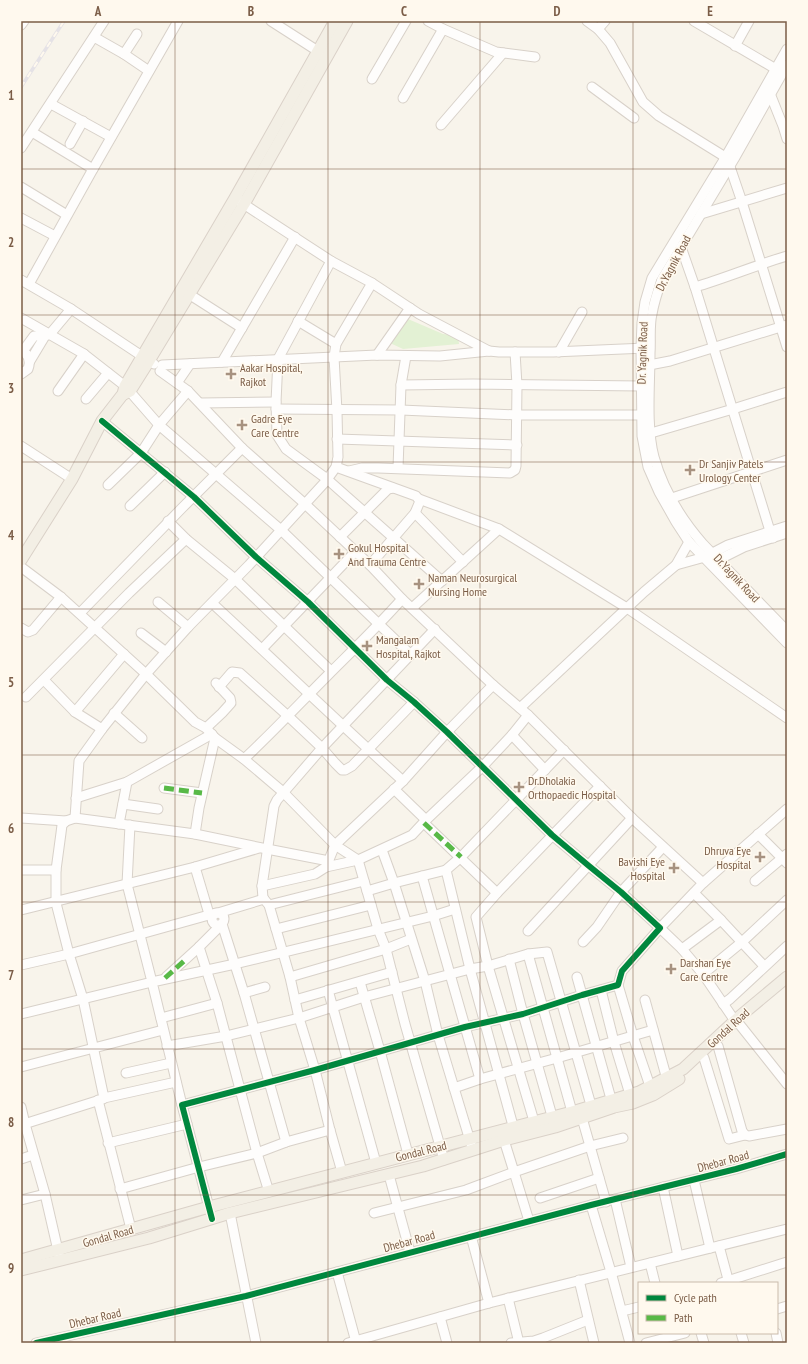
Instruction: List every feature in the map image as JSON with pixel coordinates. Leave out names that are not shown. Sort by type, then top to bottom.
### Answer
[{"type":"main road","points":[[21,560],[72,479],[102,421],[126,390],[154,364],[185,292],[240,201],[322,54],[335,21]]},
{"type":"main road","points":[[322,54],[347,21]]},
{"type":"main road","name":"Gondal Road","points":[[21,1270],[131,1230],[210,1207],[440,1146],[469,1139],[515,1132],[576,1116],[631,1099],[690,1072],[718,1046],[738,1023],[787,976]]},
{"type":"main road","name":"Gondal Road","points":[[667,1082],[738,1023],[787,986]]},
{"type":"main road","name":"Gondal Road","points":[[21,1260],[59,1255],[149,1238],[230,1213],[389,1175],[444,1160],[504,1140],[515,1132]]},
{"type":"street","points":[[21,25],[24,21]]},
{"type":"street","points":[[21,148],[104,21]]},
{"type":"street","points":[[178,21],[55,236],[25,282],[71,309],[154,364],[188,391],[242,448],[304,503],[370,565],[402,599],[528,715],[632,818],[703,883]]},
{"type":"street","points":[[271,21],[322,54]]},
{"type":"street","points":[[372,79],[406,21]]},
{"type":"street","points":[[428,21],[496,52],[535,57]]},
{"type":"street","points":[[587,21],[598,29],[610,43],[644,102],[650,109],[727,162],[784,326],[787,347]]},
{"type":"street","points":[[598,29],[605,21]]},
{"type":"street","points":[[694,21],[735,46],[782,69]]},
{"type":"street","points":[[735,46],[749,21]]},
{"type":"street","points":[[403,98],[443,29]]},
{"type":"street","points":[[124,54],[137,34]]},
{"type":"street","points":[[94,37],[124,54],[149,71]]},
{"type":"street","name":"Dr. Yagnik Road","points":[[787,49],[782,69],[727,162],[652,278],[645,302],[642,323],[646,348],[646,366],[641,386],[642,436],[645,452],[654,481],[676,522],[690,542],[712,558],[787,643]]},
{"type":"street","points":[[441,125],[503,53]]},
{"type":"street","points":[[592,87],[634,118]]},
{"type":"street","points":[[769,90],[785,125],[787,139]]},
{"type":"street","points":[[50,104],[111,137]]},
{"type":"street","points":[[70,144],[83,121]]},
{"type":"street","points":[[32,132],[92,169]]},
{"type":"street","name":"Dr.Yagnik Road","points":[[646,348],[651,315],[662,279],[701,214],[727,162]]},
{"type":"street","points":[[21,187],[67,215]]},
{"type":"street","points":[[701,214],[787,188]]},
{"type":"street","points":[[240,201],[331,261],[372,283],[442,327],[489,351]]},
{"type":"street","points":[[21,218],[55,236]]},
{"type":"street","points":[[222,362],[295,237]]},
{"type":"street","points":[[681,247],[695,287],[771,534]]},
{"type":"street","points":[[695,287],[724,278],[761,263],[787,256]]},
{"type":"street","points":[[331,261],[278,359],[276,431],[279,441],[286,449],[327,479],[442,581]]},
{"type":"street","points":[[75,818],[79,761],[102,729],[146,674],[188,627],[281,530],[336,467],[338,457],[334,357],[336,344],[372,283]]},
{"type":"street","points":[[185,292],[242,328]]},
{"type":"street","points":[[377,354],[410,308]]},
{"type":"street","points":[[21,374],[28,369],[30,361],[47,335],[71,309]]},
{"type":"street","points":[[559,352],[582,312]]},
{"type":"street","points":[[21,318],[47,335],[84,354],[108,373],[159,425],[281,530],[411,655]]},
{"type":"street","points":[[298,321],[336,344]]},
{"type":"street","points":[[646,366],[670,362],[784,326]]},
{"type":"street","points":[[21,340],[34,336],[47,335]]},
{"type":"street","points":[[30,361],[29,357],[22,351],[34,336]]},
{"type":"street","points":[[154,364],[190,364],[377,354],[440,356],[489,351],[559,352],[646,348]]},
{"type":"street","points":[[349,471],[362,468],[398,468],[510,473],[516,466],[517,445],[517,385],[515,352]]},
{"type":"street","points":[[58,391],[84,354]]},
{"type":"street","points":[[398,468],[401,385],[406,356]]},
{"type":"street","points":[[178,383],[190,364]]},
{"type":"street","name":"Dr.Yagnik Road","points":[[646,366],[654,456],[660,474],[672,498],[691,530],[712,558],[787,631]]},
{"type":"street","points":[[86,399],[108,373]]},
{"type":"street","points":[[401,385],[473,384],[641,386]]},
{"type":"street","points":[[108,485],[141,453],[159,425],[188,391]]},
{"type":"street","points":[[651,433],[787,392]]},
{"type":"street","points":[[201,404],[276,406],[337,411],[401,410],[517,415],[641,415]]},
{"type":"street","points":[[102,421],[194,496],[256,557],[308,602],[387,680],[414,702],[483,766],[552,835],[621,892],[682,949],[703,974],[723,1004],[787,1084]]},
{"type":"street","points":[[337,439],[517,445]]},
{"type":"street","points":[[21,446],[72,479]]},
{"type":"street","points":[[80,613],[168,521],[242,448]]},
{"type":"street","points":[[672,498],[787,460]]},
{"type":"street","points":[[336,467],[416,496],[419,499],[499,529],[627,608],[787,718]]},
{"type":"street","points":[[130,506],[165,472]]},
{"type":"street","points":[[340,538],[388,489],[393,488]]},
{"type":"street","points":[[370,565],[415,513],[420,501],[419,499]]},
{"type":"street","points":[[415,513],[463,562]]},
{"type":"street","points":[[168,521],[186,539],[235,579],[331,672]]},
{"type":"street","points":[[771,534],[787,526]]},
{"type":"street","points":[[412,608],[499,529]]},
{"type":"street","points":[[676,565],[712,558],[728,545],[771,534],[787,533]]},
{"type":"street","points":[[26,697],[129,593],[186,539]]},
{"type":"street","points":[[520,708],[627,608],[676,565],[690,542]]},
{"type":"street","points":[[262,649],[355,552]]},
{"type":"street","points":[[21,567],[80,613],[195,722],[244,759],[280,795],[335,845],[358,860],[378,929],[386,949],[444,1160]]},
{"type":"street","points":[[21,628],[28,632],[33,630],[61,597]]},
{"type":"street","points":[[244,759],[379,625],[402,599]]},
{"type":"street","points":[[158,602],[188,627]]},
{"type":"street","points":[[212,603],[343,727],[403,781]]},
{"type":"street","points":[[342,1172],[315,1070],[299,1018],[290,977],[262,886],[264,849],[274,806],[280,795],[322,748],[435,629]]},
{"type":"street","points":[[140,633],[166,652]]},
{"type":"street","points":[[75,712],[124,654]]},
{"type":"street","points":[[195,834],[211,733],[222,713],[231,703],[230,698],[217,685],[232,672],[240,672],[322,748],[342,770],[346,770],[352,766],[414,702]]},
{"type":"street","points":[[44,680],[75,712],[102,729]]},
{"type":"street","points":[[262,886],[315,874],[327,864],[335,845],[403,781],[493,684]]},
{"type":"street","points":[[114,713],[142,738]]},
{"type":"street","points":[[21,818],[66,821],[75,818],[195,834],[327,864],[358,860],[412,836],[425,821],[483,766],[512,735],[528,715]]},
{"type":"street","points":[[76,798],[127,782],[211,733]]},
{"type":"street","points":[[512,735],[545,770]]},
{"type":"street","points":[[367,891],[446,870],[461,857],[564,750]]},
{"type":"street","points":[[119,824],[127,782]]},
{"type":"street","points":[[535,1126],[505,1018],[488,966],[476,919],[480,912],[497,893],[600,786]]},
{"type":"street","points":[[164,788],[202,793]]},
{"type":"street","points":[[394,789],[497,893]]},
{"type":"street","points":[[123,804],[158,809]]},
{"type":"street","points":[[651,1091],[618,985],[622,971],[703,883],[787,809]]},
{"type":"street","points":[[528,930],[632,818]]},
{"type":"street","points":[[66,821],[62,825],[56,870],[56,903],[69,954],[83,999],[93,1048],[108,1143],[131,1230]]},
{"type":"street","points":[[130,825],[127,884],[171,1063],[212,1219]]},
{"type":"street","points":[[755,881],[785,859],[758,834]]},
{"type":"street","points":[[582,942],[597,928],[621,892],[663,847]]},
{"type":"street","points":[[21,910],[56,903],[264,849]]},
{"type":"street","points":[[382,850],[425,981],[438,1035],[469,1139],[474,1151]]},
{"type":"street","points":[[195,867],[214,914],[212,916],[213,922],[216,925],[223,923]]},
{"type":"street","points":[[21,870],[56,870]]},
{"type":"street","points":[[446,870],[470,969],[515,1132]]},
{"type":"street","points":[[422,876],[480,1079]]},
{"type":"street","points":[[21,965],[69,954],[243,905],[266,902],[364,881]]},
{"type":"street","points":[[694,893],[764,966]]},
{"type":"street","points":[[703,974],[742,942],[787,900]]},
{"type":"street","points":[[276,929],[371,904]]},
{"type":"street","points":[[165,978],[200,947],[243,905]]},
{"type":"street","points":[[21,1014],[165,978],[235,964],[433,916],[455,909]]},
{"type":"street","points":[[682,949],[721,920]]},
{"type":"street","points":[[223,923],[286,1142]]},
{"type":"street","points":[[290,977],[386,949],[411,939]]},
{"type":"street","points":[[723,1004],[787,946]]},
{"type":"street","points":[[200,947],[269,1192]]},
{"type":"street","points":[[167,1046],[226,1036],[299,1018],[364,997],[470,969],[488,966],[528,954],[547,952],[577,1052],[592,1110]]},
{"type":"street","points":[[528,954],[542,1008],[576,1116],[590,1146],[599,1178],[611,1201],[631,1267]]},
{"type":"street","points":[[509,959],[522,1014],[538,1063],[553,1122]]},
{"type":"street","points":[[295,1000],[392,972]]},
{"type":"street","points":[[577,977],[613,1104]]},
{"type":"street","points":[[360,982],[408,1154]]},
{"type":"street","points":[[182,1104],[348,1061],[465,1026],[522,1014],[618,985]]},
{"type":"street","points":[[244,993],[265,987]]},
{"type":"street","points":[[328,990],[376,1163]]},
{"type":"street","points":[[601,990],[614,1042],[631,1099]]},
{"type":"street","points":[[645,1000],[667,1082]]},
{"type":"street","points":[[161,1018],[217,1003]]},
{"type":"street","points":[[21,1067],[164,1030]]},
{"type":"street","points":[[454,1088],[499,1073],[519,1069],[653,1030]]},
{"type":"street","points":[[718,1046],[742,1131],[745,1134]]},
{"type":"street","points":[[704,1058],[729,1139],[745,1134],[748,1136],[787,1129]]},
{"type":"street","points":[[126,1073],[171,1063]]},
{"type":"street","points":[[23,1125],[101,1099],[176,1082]]},
{"type":"street","points":[[21,1107],[23,1125],[45,1194],[59,1255]]},
{"type":"street","points":[[108,1143],[187,1124]]},
{"type":"street","points":[[120,1189],[199,1167],[257,1153],[286,1142],[330,1130]]},
{"type":"street","points":[[374,1213],[466,1190],[590,1146],[623,1138]]},
{"type":"street","points":[[504,1140],[529,1221]]},
{"type":"street","name":"Dhebar Road","points":[[36,1343],[246,1296],[471,1236],[736,1169],[787,1154]]},
{"type":"street","points":[[21,1159],[33,1155]]},
{"type":"street","points":[[389,1175],[410,1252]]},
{"type":"street","points":[[540,1198],[599,1178]]},
{"type":"street","points":[[694,1180],[710,1248]]},
{"type":"street","points":[[663,1188],[678,1256]]},
{"type":"street","points":[[21,1200],[45,1194]]},
{"type":"street","points":[[591,1205],[630,1343]]},
{"type":"street","points":[[230,1213],[256,1343]]},
{"type":"street","points":[[338,1272],[352,1342],[508,1298],[787,1229]]},
{"type":"street","points":[[471,1236],[489,1303]]},
{"type":"street","points":[[719,1246],[726,1282],[787,1262]]},
{"type":"street","points":[[650,1263],[655,1282]]},
{"type":"street","points":[[579,1280],[594,1343]]},
{"type":"street","points":[[508,1298],[516,1342],[534,1341],[588,1320]]},
{"type":"street","points":[[622,1311],[638,1307]]},
{"type":"street","points":[[440,1317],[447,1343]]},
{"type":"street","points":[[646,1343],[681,1334]]},
{"type":"green space","points":[[408,319],[443,334],[458,336],[459,344],[403,349],[390,343]]},
{"type":"railway","points":[[21,87],[64,21]]},
{"type":"marked path","points":[[164,788],[202,793]]},
{"type":"marked path","points":[[424,823],[461,857]]},
{"type":"marked path","points":[[165,978],[184,961]]},
{"type":"cycle path","points":[[102,421],[194,497],[256,557],[308,602],[387,680],[447,732],[552,835],[621,892],[660,928],[622,971],[618,985],[523,1014],[465,1027],[315,1070],[182,1105],[212,1219]]},
{"type":"cycle path","points":[[36,1343],[246,1296],[591,1205],[736,1169],[787,1154]]},
{"type":"place","name":"Aakar Hospital, Rajkot","points":[[231,374]]},
{"type":"place","name":"Gadre Eye Care Centre","points":[[242,425]]},
{"type":"place","name":"Dr Sanjiv Patels Urology Center","points":[[690,470]]},
{"type":"place","name":"Gokul Hospital And Trauma Centre","points":[[339,554]]},
{"type":"place","name":"Naman Neurosurgical Nursing Home","points":[[419,584]]},
{"type":"place","name":"Mangalam Hospital, Rajkot","points":[[367,646]]},
{"type":"place","name":"Dr.Dholakia Orthopaedic Hospital","points":[[519,787]]},
{"type":"place","name":"Dhruva Eye Hospital","points":[[760,857]]},
{"type":"place","name":"Bavishi Eye Hospital","points":[[674,868]]},
{"type":"place","name":"Darshan Eye Care Centre","points":[[671,969]]}]
